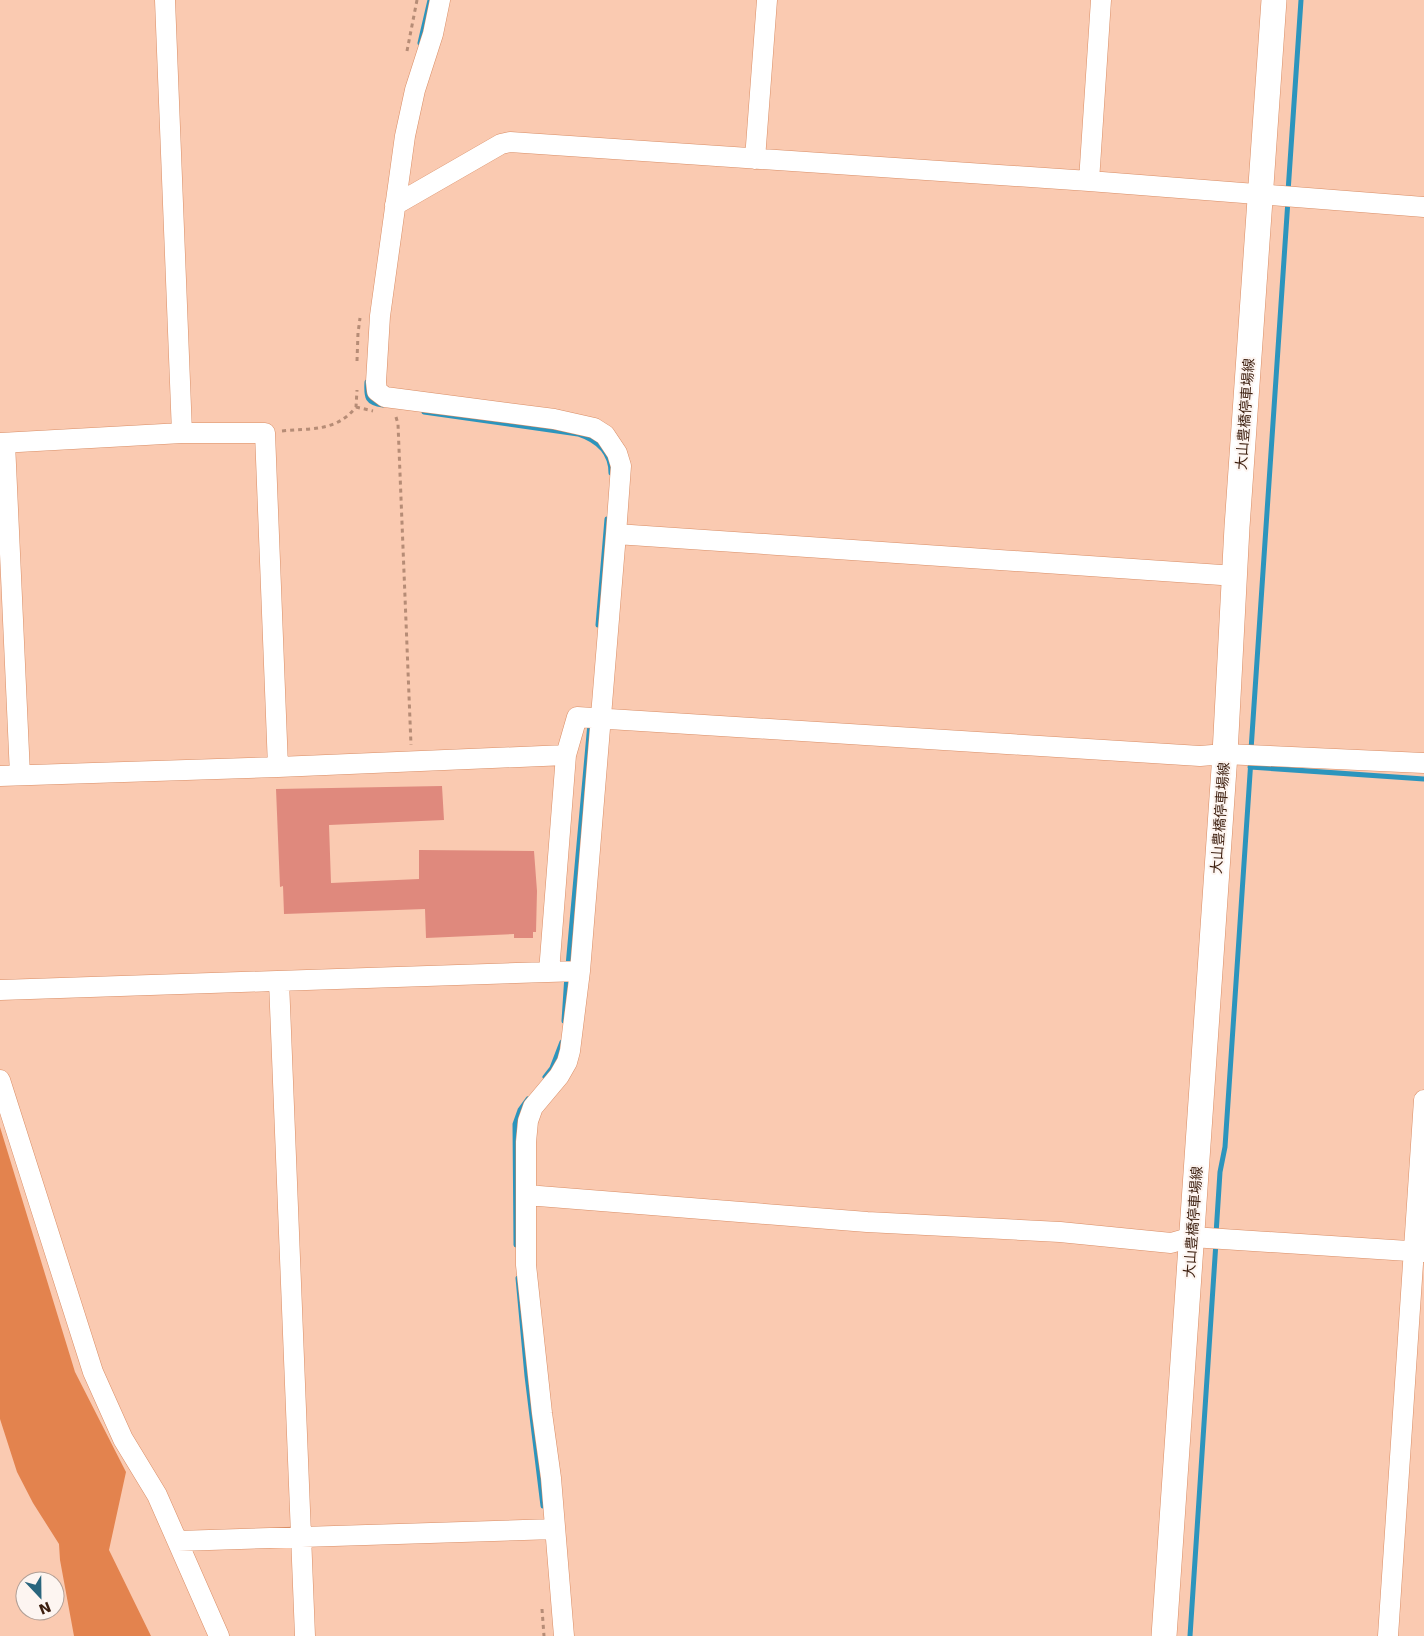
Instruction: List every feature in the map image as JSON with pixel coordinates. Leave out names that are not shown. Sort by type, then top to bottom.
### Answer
[{"type":"main road","name":"大山豊橋停車場線","points":[[1164,1636],[1211,1238],[1232,754],[1237,527],[1262,194],[1274,0]]},
{"type":"street","points":[[166,0],[182,433]]},
{"type":"street","points":[[440,0],[433,34],[415,90],[404,136],[380,316],[377,391],[385,397],[583,424],[606,435],[617,453],[620,466],[602,719],[580,971],[570,1051],[559,1076],[533,1107],[528,1121],[526,1142],[526,1265],[544,1438],[551,1478],[547,1529],[564,1636]]},
{"type":"street","points":[[755,159],[766,0]]},
{"type":"street","points":[[1089,182],[1101,0]]},
{"type":"street","points":[[395,205],[501,144],[510,142],[1424,207]]},
{"type":"street","points":[[278,767],[265,433],[182,433],[3,443],[10,776],[278,767],[566,754]]},
{"type":"street","points":[[616,534],[1236,576]]},
{"type":"street","points":[[554,972],[566,754],[577,718],[1200,756],[1232,754],[1424,763]]},
{"type":"street","points":[[0,990],[580,971]]},
{"type":"street","points":[[279,981],[305,1636]]},
{"type":"street","points":[[0,1080],[93,1372],[123,1439],[157,1495],[219,1636]]},
{"type":"street","points":[[1388,1636],[1419,1251],[1424,1100]]},
{"type":"street","points":[[526,1195],[867,1222],[1060,1232],[1171,1243],[1211,1238],[1419,1251]]},
{"type":"street","points":[[178,1541],[547,1529]]},
{"type":"path","points":[[406,58],[417,0]]},
{"type":"path","points":[[357,362],[361,314]]},
{"type":"path","points":[[265,433],[329,427],[344,420],[356,407],[357,381]]},
{"type":"path","points":[[356,407],[375,411]]},
{"type":"path","points":[[393,415],[397,418],[398,424],[411,761]]},
{"type":"shaded area","points":[[0,1127],[75,1372],[126,1472],[109,1550],[151,1636],[74,1636],[65,1587],[65,1571],[62,1571],[60,1560],[59,1544],[33,1503],[17,1472],[0,1419]]},
{"type":"building","points":[[442,786],[444,820],[329,825],[331,883],[419,879],[419,850],[534,851],[537,891],[536,932],[533,932],[533,938],[514,938],[514,934],[426,938],[425,909],[284,914],[283,886],[280,887],[276,789]]},
{"type":"waterway","points":[[420,43],[430,0]]},
{"type":"waterway","points":[[1288,192],[1301,0]]},
{"type":"waterway","points":[[1251,750],[1288,200]]},
{"type":"waterway","points":[[367,382],[367,396],[369,399],[374,403],[383,405]]},
{"type":"waterway","points":[[424,412],[578,434],[596,443],[601,448],[608,459],[611,473]]},
{"type":"waterway","points":[[598,625],[607,519]]},
{"type":"waterway","points":[[568,966],[590,723]]},
{"type":"waterway","points":[[1216,1234],[1220,1172],[1225,1147],[1251,759]]},
{"type":"waterway","points":[[1250,767],[1424,779]]},
{"type":"waterway","points":[[564,1021],[567,975]]},
{"type":"waterway","points":[[545,1077],[552,1068],[562,1042]]},
{"type":"waterway","points":[[516,1245],[515,1124],[520,1110],[528,1099]]},
{"type":"waterway","points":[[1190,1636],[1216,1242]]},
{"type":"waterway","points":[[518,1278],[527,1376],[543,1506]]}]
